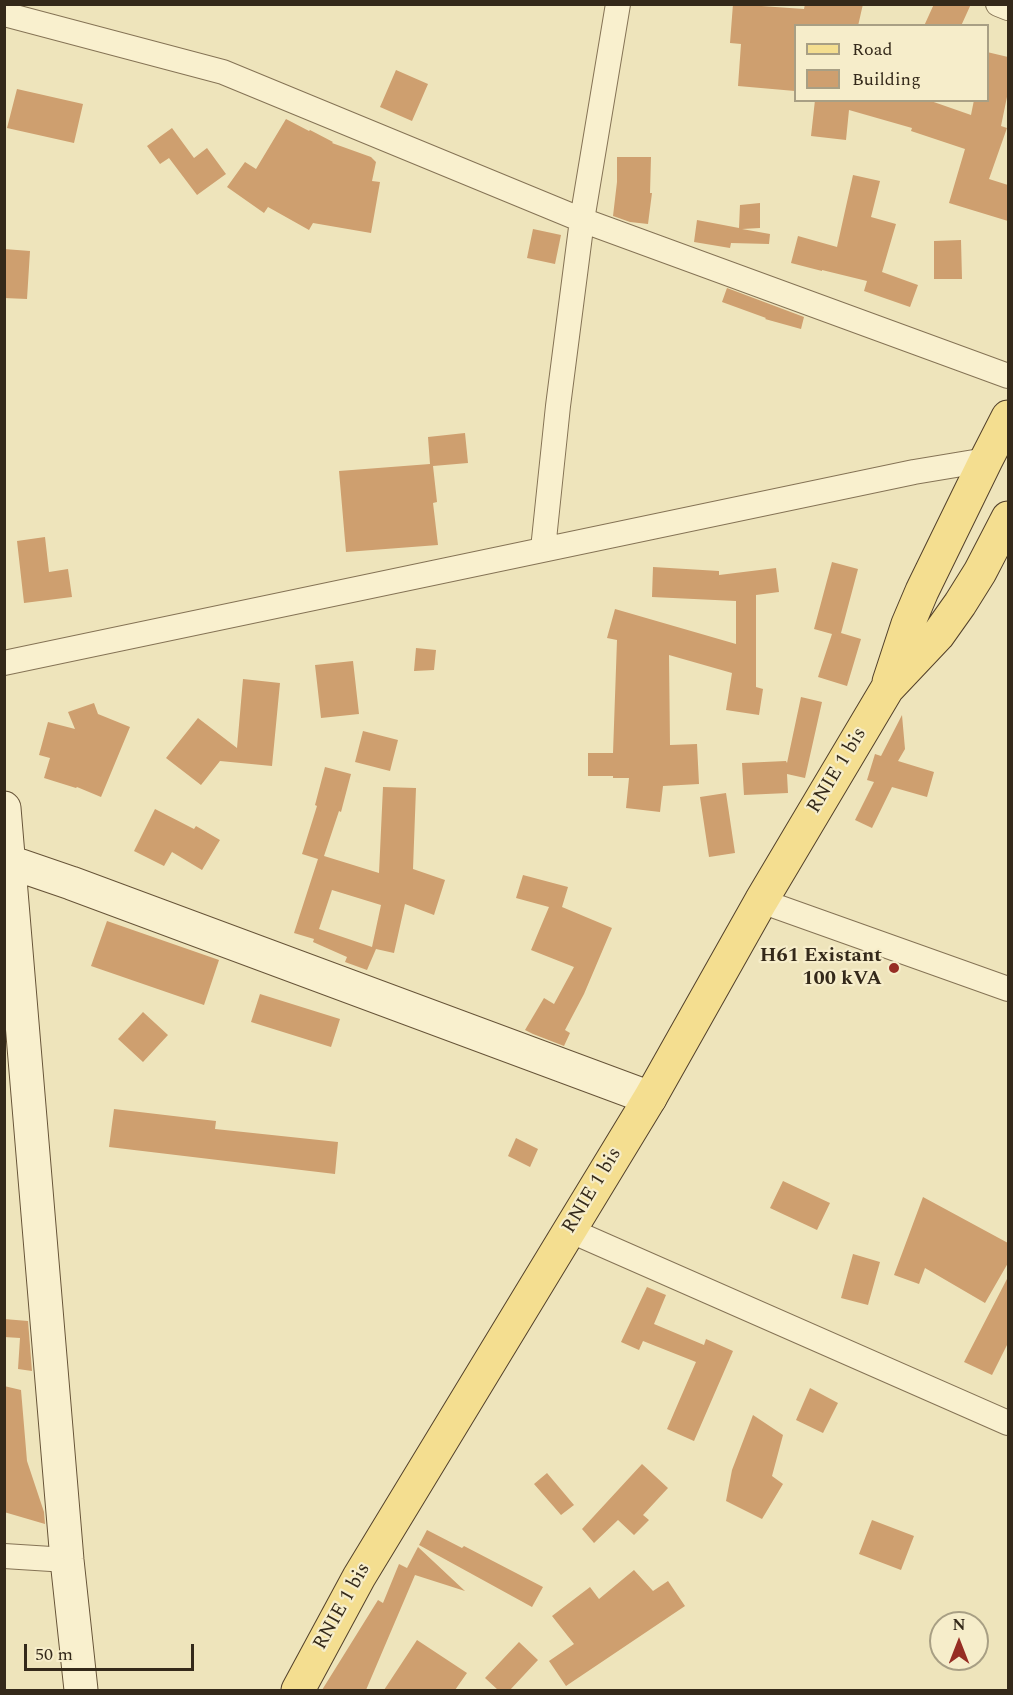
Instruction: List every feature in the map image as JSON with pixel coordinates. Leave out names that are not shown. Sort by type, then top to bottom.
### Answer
[{"type":"main road","points":[[886,690],[918,600],[1008,417]]},
{"type":"main road","points":[[886,690],[938,635],[960,604],[980,572],[1008,518]]},
{"type":"main road","name":"RNIE 1 bis","points":[[297,1690],[359,1577],[650,1098],[761,901],[886,690]]},
{"type":"main road","points":[[4,808],[67,1560],[81,1690]]},
{"type":"main road","points":[[7,861],[650,1098]]},
{"type":"street","points":[[543,549],[558,406],[582,220],[618,4]]},
{"type":"street","points":[[998,4],[1008,8]]},
{"type":"street","points":[[4,14],[224,72],[582,220],[1008,376]]},
{"type":"street","points":[[4,663],[914,472],[986,460]]},
{"type":"street","points":[[761,901],[1008,989]]},
{"type":"street","points":[[568,1230],[1008,1422]]},
{"type":"street","points":[[4,1556],[67,1560]]},
{"type":"building","points":[[733,4],[804,9],[805,4],[863,4],[858,24],[794,24],[794,91],[738,86],[741,44],[730,43]]},
{"type":"building","points":[[934,4],[971,4],[962,24],[925,24]]},
{"type":"building","points":[[989,52],[1008,57],[1008,92],[1001,126],[1007,128],[989,179],[1008,185],[1008,221],[949,203],[965,149],[911,131],[912,128],[849,110],[846,140],[811,136],[815,102],[934,102],[971,115],[974,102],[989,102]]},
{"type":"building","points":[[396,70],[428,84],[412,121],[380,107]]},
{"type":"building","points":[[17,89],[83,104],[74,143],[7,128]]},
{"type":"building","points":[[286,119],[332,143],[371,157],[376,162],[372,181],[380,182],[371,233],[313,223],[309,230],[268,207],[264,213],[227,187],[245,162],[256,169]]},
{"type":"building","points":[[172,128],[194,158],[207,148],[226,174],[197,195],[169,158],[160,164],[147,146]]},
{"type":"building","points":[[617,157],[651,157],[650,193],[652,193],[648,224],[630,222],[613,216]]},
{"type":"building","points":[[853,175],[880,181],[871,217],[896,224],[882,272],[918,285],[910,307],[864,291],[867,281],[791,263],[798,236],[837,247]]},
{"type":"building","points":[[760,203],[760,228],[742,229],[770,234],[769,244],[731,243],[730,248],[694,242],[697,220],[739,228],[740,205]]},
{"type":"building","points":[[533,229],[561,235],[555,264],[527,258]]},
{"type":"building","points":[[961,240],[962,279],[934,279],[934,241]]},
{"type":"building","points":[[4,249],[30,251],[27,299],[4,298]]},
{"type":"building","points":[[727,288],[804,317],[801,329],[765,319],[722,302]]},
{"type":"building","points":[[465,433],[468,463],[433,466],[437,502],[433,503],[438,545],[346,552],[339,471],[430,464],[428,437]]},
{"type":"building","points":[[45,537],[49,572],[68,569],[72,597],[24,603],[17,541]]},
{"type":"building","points":[[832,562],[858,569],[841,633],[861,639],[847,686],[818,677],[832,634],[814,629]]},
{"type":"building","points":[[653,567],[719,571],[719,575],[776,568],[779,592],[756,595],[756,687],[763,689],[759,715],[726,710],[732,673],[669,655],[670,745],[697,744],[699,784],[663,786],[660,812],[626,808],[629,778],[588,776],[588,753],[613,753],[617,640],[607,638],[615,609],[736,644],[736,601],[652,597]]},
{"type":"building","points":[[416,648],[436,650],[434,670],[414,671]]},
{"type":"building","points":[[353,661],[359,714],[321,718],[315,665]]},
{"type":"building","points":[[243,679],[280,683],[272,766],[220,761],[201,785],[166,758],[198,718],[237,748]]},
{"type":"building","points":[[801,697],[822,702],[805,778],[787,774],[788,793],[744,795],[742,763],[786,761],[787,763]]},
{"type":"building","points":[[94,703],[98,714],[130,727],[101,797],[77,787],[44,778],[50,758],[39,755],[48,722],[75,729],[68,712]]},
{"type":"building","points":[[902,715],[905,749],[898,761],[934,772],[927,797],[892,787],[872,828],[855,820],[874,782],[867,780],[875,754],[881,756]]},
{"type":"building","points":[[363,731],[398,740],[390,771],[355,762]]},
{"type":"building","points":[[325,767],[351,774],[341,812],[339,811],[324,856],[379,873],[383,787],[416,788],[413,869],[445,880],[434,915],[405,904],[394,953],[376,949],[367,970],[345,962],[347,957],[313,942],[314,939],[294,933],[318,859],[302,854],[317,806],[315,805]],"holes":[[[332,890],[381,905],[372,947],[319,929]]]},
{"type":"building","points":[[726,793],[735,853],[709,857],[700,797]]},
{"type":"building","points":[[155,809],[194,829],[196,826],[220,840],[202,870],[172,852],[164,866],[134,851]]},
{"type":"building","points":[[523,875],[568,887],[562,907],[612,928],[584,994],[565,1030],[570,1033],[564,1046],[525,1030],[544,998],[554,1004],[574,967],[531,950],[549,907],[516,898]]},
{"type":"building","points":[[107,921],[219,960],[204,1005],[91,966]]},
{"type":"building","points":[[260,994],[340,1019],[331,1047],[251,1022]]},
{"type":"building","points":[[143,1012],[168,1035],[143,1062],[118,1039]]},
{"type":"building","points":[[114,1109],[216,1121],[215,1129],[338,1142],[335,1174],[109,1147]]},
{"type":"building","points":[[516,1138],[538,1149],[530,1167],[508,1156]]},
{"type":"building","points":[[783,1181],[830,1203],[817,1230],[770,1208]]},
{"type":"building","points":[[923,1197],[1008,1243],[1008,1263],[985,1303],[925,1268],[919,1284],[894,1275]]},
{"type":"building","points":[[853,1254],[880,1262],[868,1305],[841,1298]]},
{"type":"building","points":[[1008,1277],[1008,1343],[992,1375],[964,1362]]},
{"type":"building","points":[[647,1287],[666,1295],[654,1324],[704,1345],[706,1339],[733,1351],[694,1441],[667,1429],[696,1362],[643,1341],[639,1350],[621,1342]]},
{"type":"building","points":[[4,1319],[28,1321],[32,1371],[18,1369],[20,1338],[4,1337]]},
{"type":"building","points":[[4,1386],[21,1390],[27,1461],[44,1512],[45,1524],[4,1512]]},
{"type":"building","points":[[810,1388],[838,1403],[823,1433],[796,1420]]},
{"type":"building","points":[[753,1415],[783,1435],[772,1476],[783,1484],[762,1519],[726,1501],[732,1470]]},
{"type":"building","points":[[642,1464],[668,1488],[643,1515],[649,1520],[634,1535],[618,1520],[594,1543],[582,1529]]},
{"type":"building","points":[[547,1473],[574,1505],[561,1515],[534,1484]]},
{"type":"building","points":[[872,1520],[914,1536],[901,1570],[859,1554]]},
{"type":"building","points":[[427,1530],[462,1548],[464,1546],[543,1587],[532,1607],[419,1545]]},
{"type":"building","points":[[418,1547],[465,1591],[415,1575],[366,1690],[322,1690],[378,1600],[383,1603],[399,1564],[407,1568]]},
{"type":"building","points":[[634,1570],[653,1591],[668,1581],[685,1606],[566,1686],[549,1661],[574,1644],[552,1616],[590,1587],[599,1599]]},
{"type":"building","points":[[417,1640],[467,1673],[455,1690],[384,1690]]},
{"type":"building","points":[[519,1642],[538,1660],[510,1690],[498,1690],[485,1678]]},
{"type":"place","name":"H61 Existant 100 kVA","points":[[894,968]]}]
